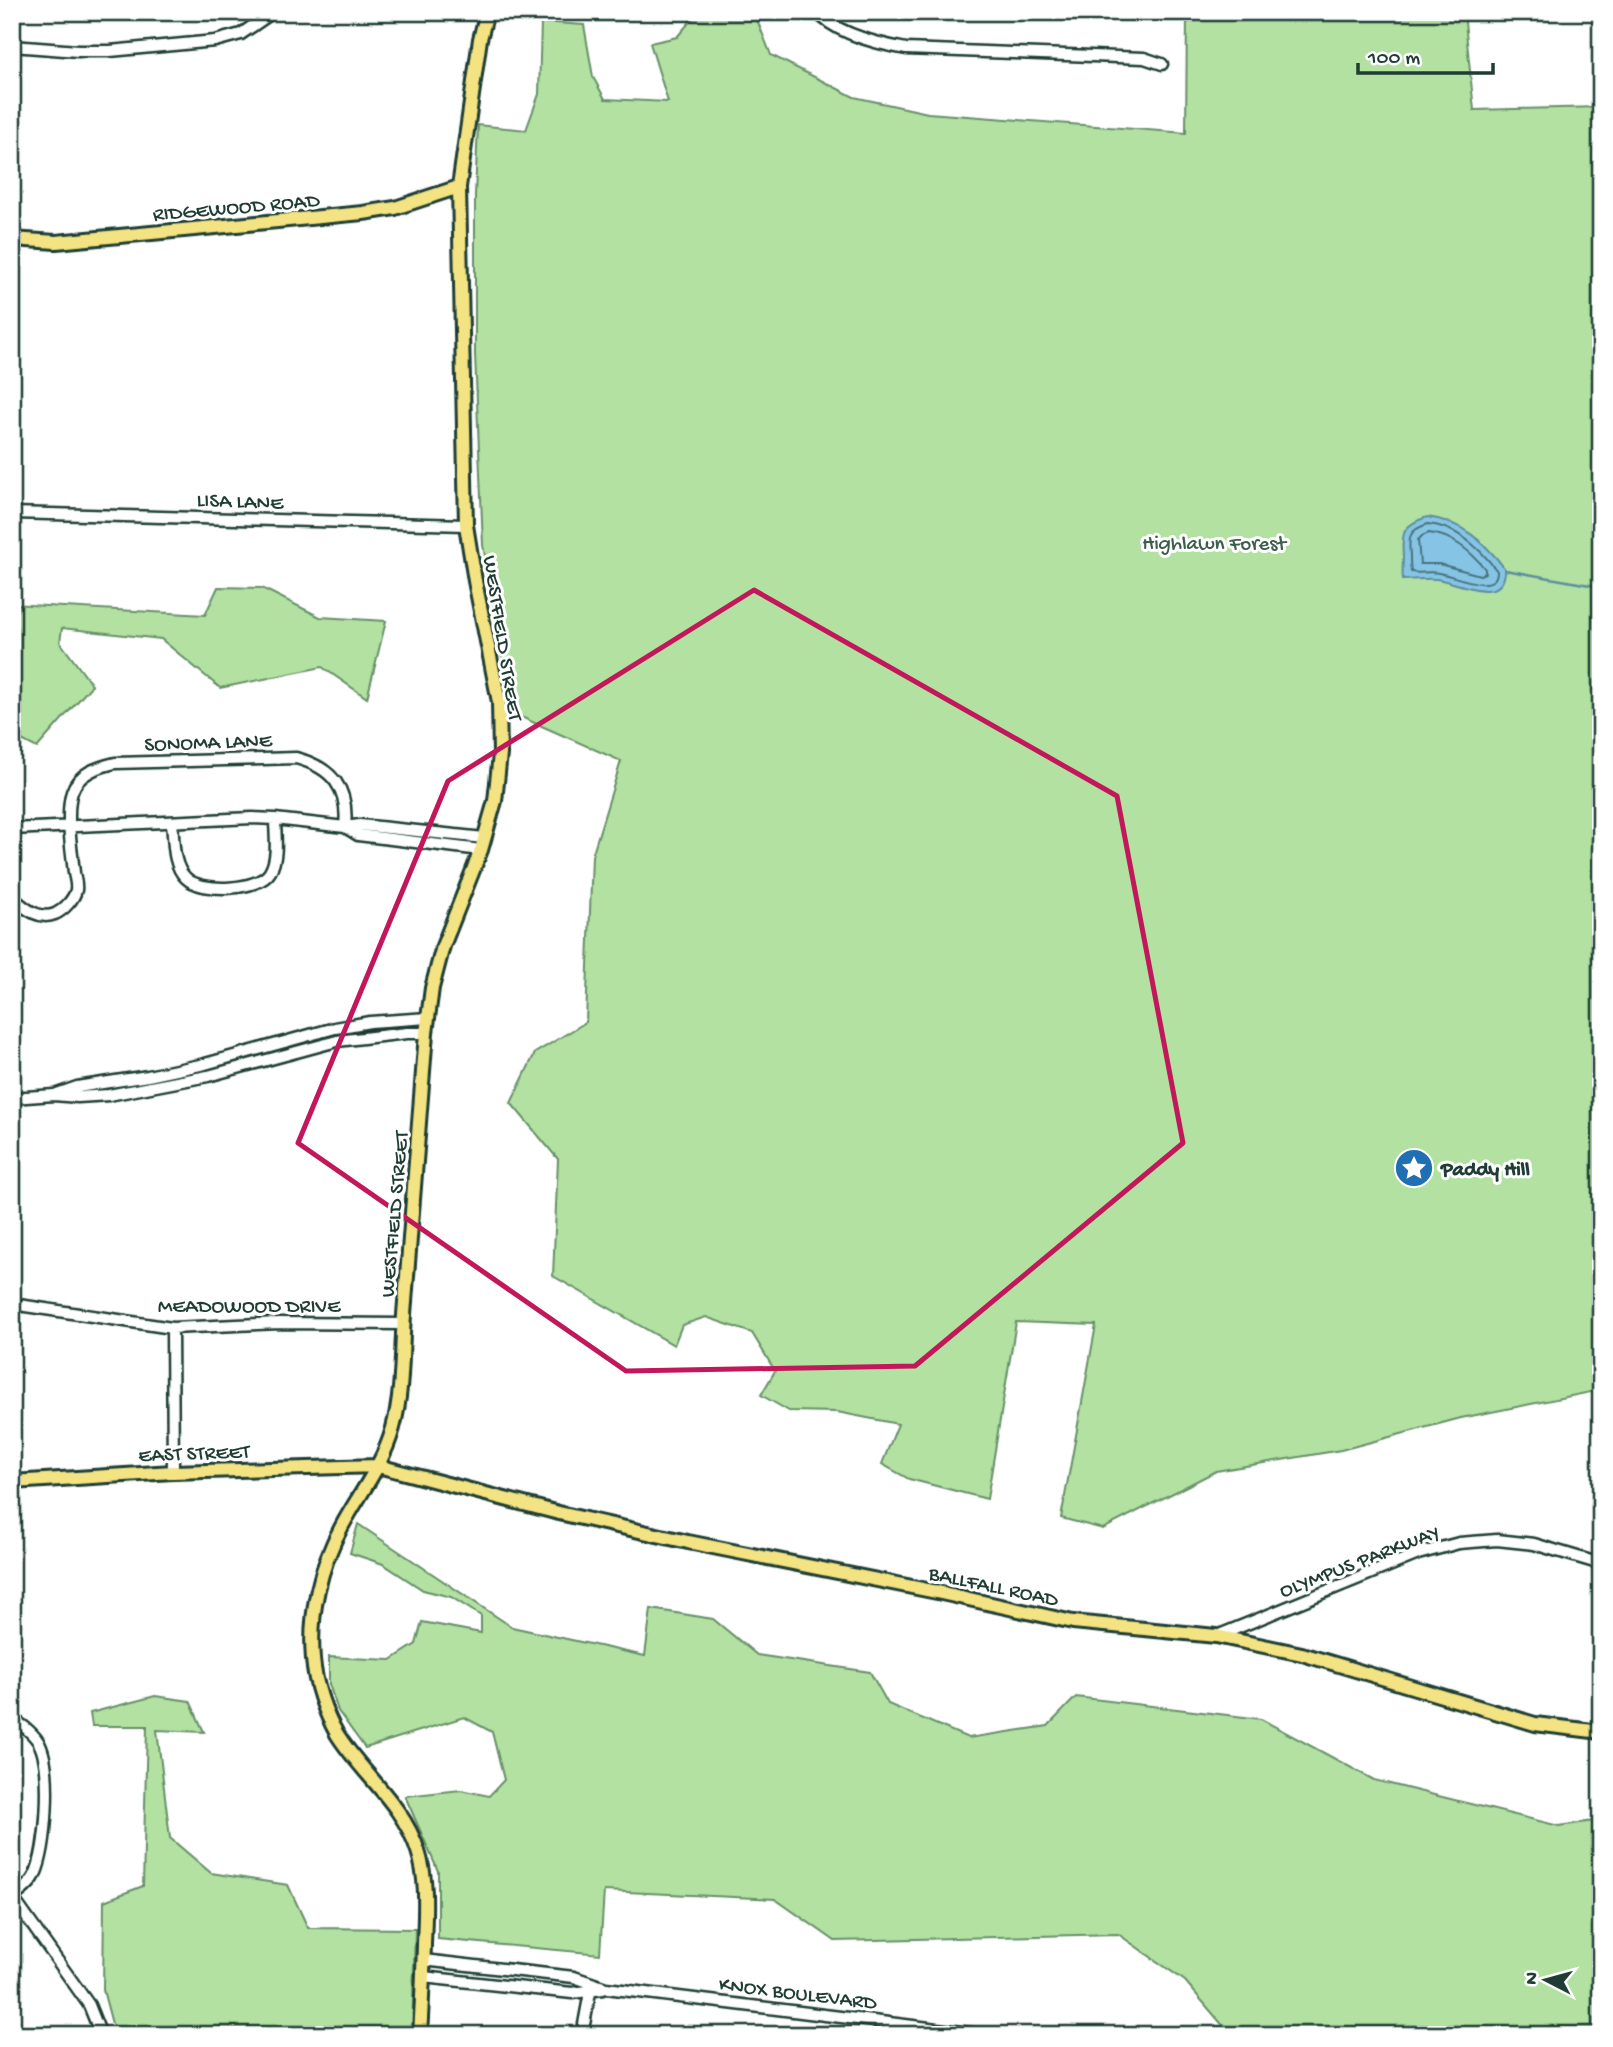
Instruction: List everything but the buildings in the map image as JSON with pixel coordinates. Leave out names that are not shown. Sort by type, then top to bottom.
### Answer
[{"type":"main road","name":"WESTFIELD STREET","points":[[420,2035],[426,1896],[424,1872],[418,1850],[394,1805],[337,1733],[321,1697],[313,1661],[312,1627],[317,1593],[328,1556],[378,1466],[393,1429],[400,1390],[426,1034],[432,988],[443,946],[483,844],[495,801],[499,766],[499,702],[466,525],[459,187],[487,12]]},
{"type":"main road","name":"RIDGEWOOD ROAD","points":[[12,239],[56,242],[363,213],[395,208],[459,187]]},
{"type":"main road","name":"EAST STREET","points":[[12,1482],[173,1472],[378,1466]]},
{"type":"main road","name":"BALLFALL ROAD","points":[[378,1466],[611,1524],[1073,1622],[1216,1636],[1302,1654],[1535,1724],[1601,1732]]},
{"type":"street","points":[[12,46],[110,51],[215,41],[241,34],[273,12]]},
{"type":"street","points":[[817,12],[840,29],[877,44],[906,49],[1144,58],[1162,64]]},
{"type":"street","name":"LISA LANE","points":[[12,513],[466,525]]},
{"type":"street","name":"SONOMA LANE","points":[[12,897],[40,916],[54,914],[68,905],[76,890],[70,805],[72,791],[88,772],[115,763],[278,757],[312,762],[329,775],[342,793],[347,808],[345,827]]},
{"type":"street","points":[[12,829],[275,819],[345,827],[358,835],[483,844]]},
{"type":"street","points":[[172,822],[176,862],[187,880],[198,886],[249,886],[269,875],[273,865],[275,819]]},
{"type":"street","points":[[54,1095],[77,1087],[205,1064],[335,1028],[370,1022],[428,1018]]},
{"type":"street","points":[[335,1028],[337,1041]]},
{"type":"street","points":[[12,1097],[109,1095],[208,1076],[337,1041],[407,1033],[426,1034]]},
{"type":"street","points":[[205,1064],[208,1076]]},
{"type":"street","name":"MEADOWOOD DRIVE","points":[[12,1304],[172,1328],[280,1323],[403,1324]]},
{"type":"street","points":[[172,1328],[173,1472]]},
{"type":"street","name":"OLYMPUS PARKWAY","points":[[1216,1636],[1418,1554],[1459,1544],[1497,1540],[1534,1544],[1601,1564]]},
{"type":"street","points":[[12,1720],[19,1722],[40,1743],[47,1770],[43,1851],[34,1878],[13,1898],[89,2005],[101,2035]]},
{"type":"street","name":"KNOX BOULEVARD","points":[[423,1960],[574,1977],[591,1987]]},
{"type":"street","name":"KNOX BOULEVARD","points":[[423,1977],[572,1993],[591,1987],[606,1988],[986,2035]]},
{"type":"street","points":[[582,2035],[591,1987]]},
{"type":"highlighted area","points":[[754,590],[1117,796],[1183,1143],[915,1366],[626,1371],[298,1143],[448,781]]},
{"type":"green space","name":"Highlawn Forest","points":[[698,12],[754,12],[771,55],[854,97],[928,113],[1186,133],[1187,12],[1464,12],[1474,110],[1601,107],[1601,1390],[1461,1418],[1341,1450],[1216,1471],[1103,1529],[1061,1518],[1096,1325],[1016,1322],[987,1499],[909,1479],[882,1464],[898,1424],[837,1412],[789,1411],[761,1395],[775,1371],[752,1333],[706,1317],[682,1325],[674,1345],[553,1276],[558,1159],[511,1103],[535,1053],[586,1022],[592,856],[621,761],[512,713],[483,545],[475,354],[478,125],[526,130],[539,94],[541,22],[584,25],[593,77],[605,99],[668,102],[650,43],[677,37]]},
{"type":"green space","points":[[218,587],[262,588],[320,617],[386,621],[367,698],[322,667],[220,688],[161,639],[62,628],[60,642],[92,685],[37,748],[12,735],[12,604],[205,615]]},
{"type":"green space","points":[[358,1524],[512,1627],[645,1656],[651,1609],[713,1619],[757,1655],[870,1672],[888,1704],[968,1738],[1048,1726],[1076,1697],[1261,1719],[1374,1780],[1559,1826],[1601,1820],[1601,2035],[1231,2035],[1185,1981],[1118,1934],[835,1941],[775,1899],[604,1891],[600,1954],[438,1939],[438,1871],[405,1796],[461,1790],[489,1796],[504,1780],[492,1732],[464,1717],[365,1748],[338,1711],[329,1684],[329,1657],[391,1660],[416,1644],[422,1622],[481,1633],[481,1616],[451,1597],[423,1590],[383,1564],[350,1553]]},
{"type":"green space","points":[[155,1696],[190,1701],[204,1732],[157,1730],[170,1838],[211,1873],[288,1885],[308,1928],[415,1929],[412,2035],[115,2035],[103,1990],[104,1901],[143,1886],[147,1726],[92,1726],[90,1713]]},
{"type":"water","points":[[1427,517],[1451,523],[1471,534],[1505,569],[1503,581],[1489,590],[1436,579],[1403,580],[1403,535],[1413,523]]},
{"type":"waterway","points":[[1505,570],[1601,587]]},
{"type":"place","name":"Paddy Hill","points":[[1414,1168]]}]
